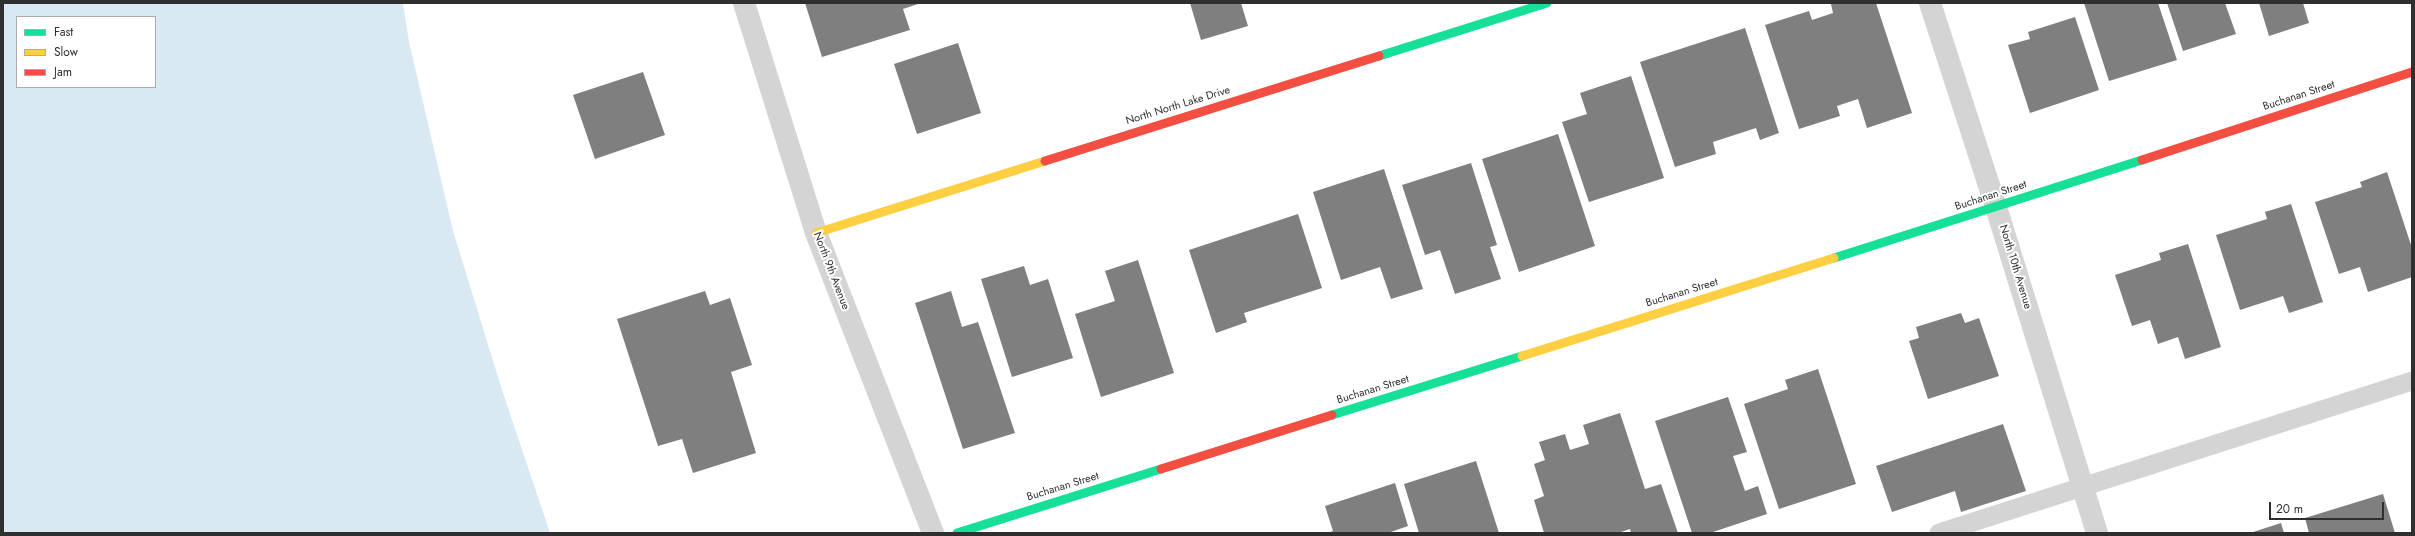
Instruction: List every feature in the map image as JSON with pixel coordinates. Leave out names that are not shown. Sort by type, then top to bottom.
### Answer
[{"type":"street","name":"North 9th Avenue","points":[[744,3],[816,233],[933,533]]},
{"type":"street","name":"North North Lake Drive","points":[[816,233],[1547,3]]},
{"type":"street","name":"North 10th Avenue","points":[[1930,3],[1996,207],[2097,533]]},
{"type":"street","name":"Buchanan Street","points":[[957,533],[1996,207],[2412,72]]},
{"type":"lane","points":[[1939,533],[2412,381]]},
{"type":"shaded area","points":[[3,3],[403,3],[409,42],[453,231],[502,390],[550,533],[3,533]]},
{"type":"building","points":[[805,3],[921,3],[903,9],[910,30],[822,57]]},
{"type":"building","points":[[1190,3],[1241,3],[1248,26],[1201,40]]},
{"type":"building","points":[[1876,3],[1912,113],[1867,128],[1858,99],[1837,106],[1840,116],[1799,129],[1765,25],[1809,11],[1812,20],[1833,13],[1831,4]]},
{"type":"building","points":[[2084,3],[2158,3],[2177,60],[2109,81]]},
{"type":"building","points":[[2167,3],[2225,3],[2236,34],[2183,51]]},
{"type":"building","points":[[2259,3],[2303,3],[2309,23],[2269,36]]},
{"type":"building","points":[[2075,17],[2099,90],[2030,113],[2008,45],[2030,39],[2028,32]]},
{"type":"building","points":[[1745,28],[1779,133],[1760,140],[1756,128],[1713,142],[1716,154],[1675,167],[1640,62]]},
{"type":"building","points":[[958,43],[981,113],[917,134],[894,64]]},
{"type":"building","points":[[643,72],[665,135],[595,159],[573,95]]},
{"type":"building","points":[[1631,76],[1664,178],[1589,202],[1562,122],[1587,114],[1580,93]]},
{"type":"building","points":[[1558,134],[1595,246],[1519,272],[1482,159]]},
{"type":"building","points":[[1471,163],[1497,245],[1490,247],[1501,279],[1455,294],[1440,250],[1425,255],[1402,185]]},
{"type":"building","points":[[1384,169],[1423,289],[1391,299],[1380,267],[1341,280],[1313,192]]},
{"type":"building","points":[[2387,172],[2412,248],[2412,277],[2368,292],[2360,267],[2339,274],[2315,202],[2362,187],[2360,182]]},
{"type":"building","points":[[2291,204],[2323,302],[2289,313],[2283,296],[2240,310],[2216,235],[2267,219],[2265,212]]},
{"type":"building","points":[[1298,214],[1322,288],[1244,313],[1247,322],[1216,333],[1189,250]]},
{"type":"building","points":[[2188,244],[2221,347],[2185,359],[2178,337],[2158,344],[2150,320],[2132,326],[2115,275],[2161,260],[2159,253]]},
{"type":"building","points":[[1138,260],[1174,373],[1101,397],[1075,314],[1115,301],[1105,271]]},
{"type":"building","points":[[1024,266],[1030,285],[1048,279],[1073,358],[1012,377],[981,279]]},
{"type":"building","points":[[705,291],[710,305],[730,298],[752,365],[731,372],[756,453],[693,473],[682,439],[658,446],[617,319]]},
{"type":"building","points":[[951,291],[962,327],[978,322],[1015,433],[963,449],[915,303]]},
{"type":"building","points":[[1961,313],[1965,323],[1979,318],[1999,376],[1928,399],[1909,341],[1919,338],[1916,327]]},
{"type":"building","points":[[1818,369],[1856,484],[1779,509],[1744,404],[1788,389],[1785,380]]},
{"type":"building","points":[[1728,397],[1747,452],[1733,456],[1745,491],[1758,486],[1767,514],[1710,533],[1692,533],[1655,421]]},
{"type":"building","points":[[1620,413],[1645,489],[1661,484],[1678,533],[1631,533],[1630,529],[1618,533],[1544,533],[1534,500],[1544,496],[1534,464],[1545,460],[1539,442],[1565,434],[1570,450],[1589,444],[1583,425]]},
{"type":"building","points":[[2003,424],[2026,491],[1961,512],[1955,491],[1892,512],[1876,466]]},
{"type":"building","points":[[1476,461],[1499,533],[1419,533],[1404,484]]},
{"type":"building","points":[[1395,483],[1408,526],[1388,533],[1327,533],[1333,531],[1325,506]]},
{"type":"building","points":[[2383,494],[2395,533],[2309,533],[2305,518]]},
{"type":"building","points":[[2281,523],[2284,533],[2250,533]]},
{"type":"traffic: fast","points":[[1379,56],[1547,3]]},
{"type":"traffic: fast","points":[[1834,258],[2142,160]]},
{"type":"traffic: fast","points":[[1332,415],[1522,356]]},
{"type":"traffic: fast","points":[[957,533],[1161,469]]},
{"type":"traffic: slow","points":[[816,233],[1045,161]]},
{"type":"traffic: slow","points":[[1522,356],[1834,258]]},
{"type":"traffic: jam","points":[[1045,161],[1379,56]]},
{"type":"traffic: jam","points":[[2142,160],[2412,72]]},
{"type":"traffic: jam","points":[[1161,469],[1332,415]]}]
